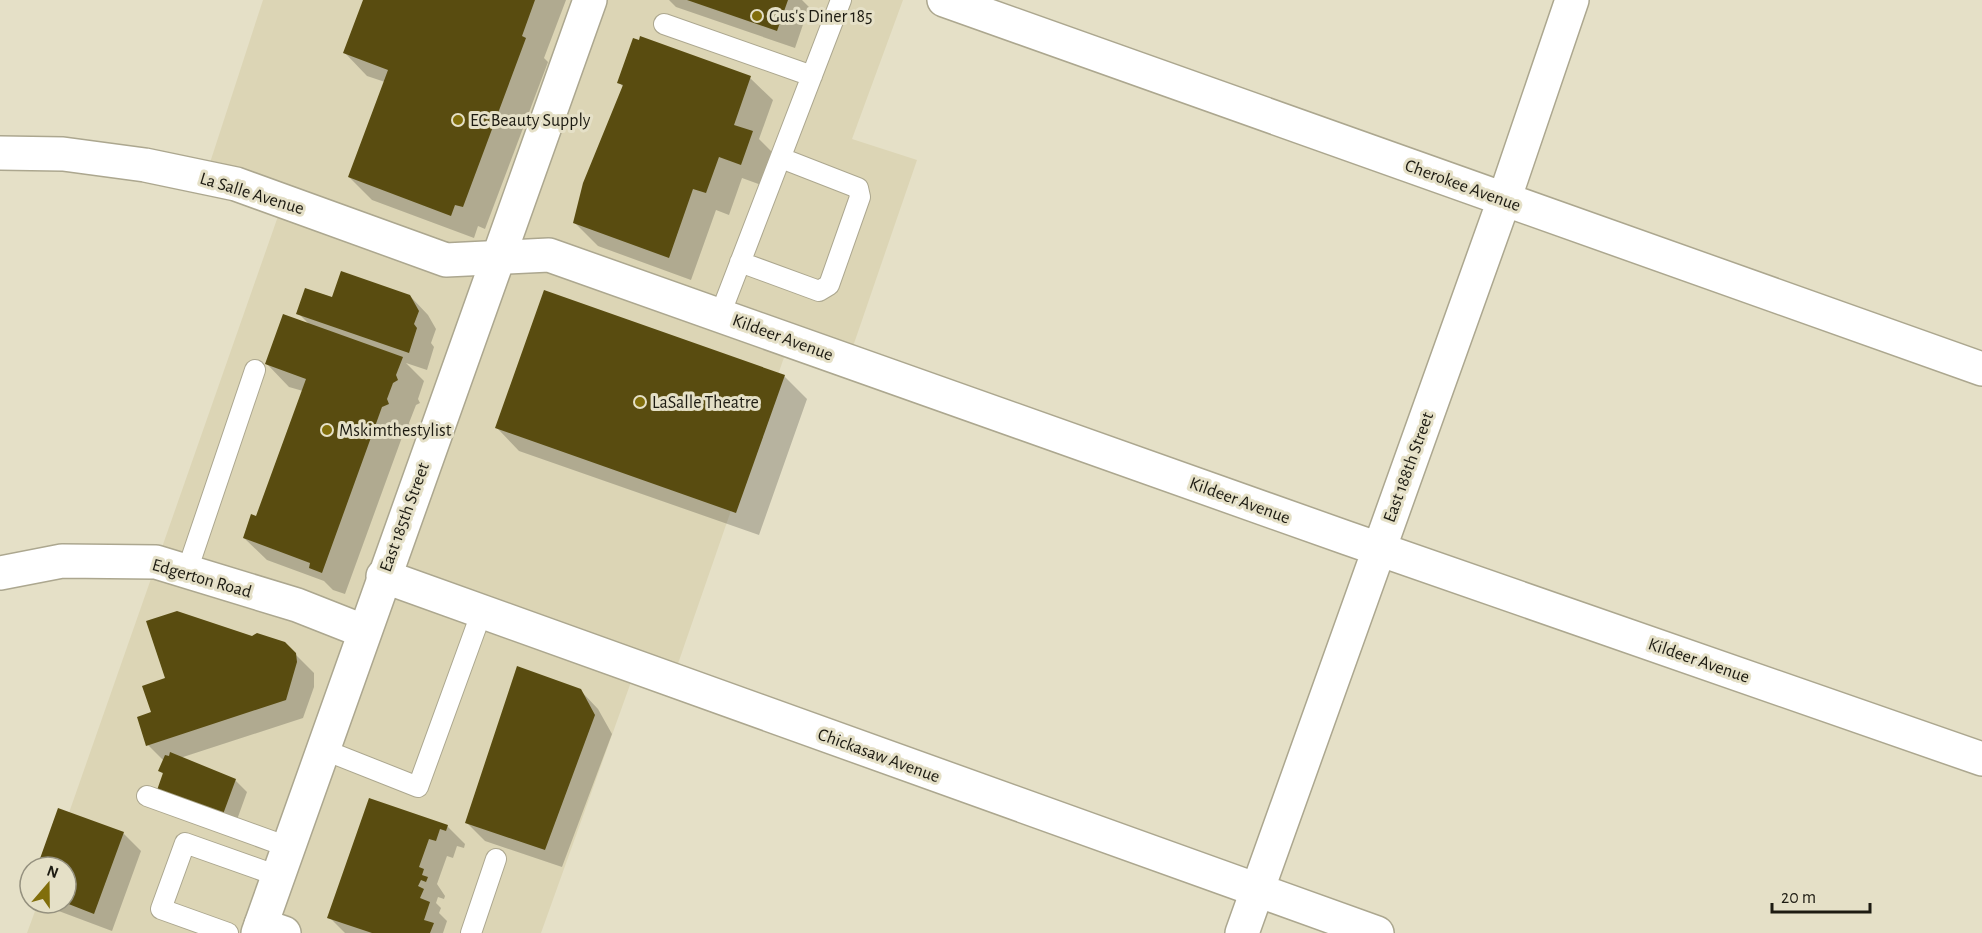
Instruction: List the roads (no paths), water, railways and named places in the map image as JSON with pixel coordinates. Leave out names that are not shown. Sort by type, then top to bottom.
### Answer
[{"type":"street","name":"East 185th Street","points":[[267,930],[283,861],[363,631],[590,0]]},
{"type":"street","name":"Cherokee Avenue","points":[[944,0],[1982,369]]},
{"type":"street","name":"East 188th Street","points":[[1242,933],[1504,200],[1572,0]]},
{"type":"street","name":"La Salle Avenue","points":[[0,153],[63,154],[145,165],[236,184],[446,260],[498,259]]},
{"type":"street","name":"Kildeer Avenue","points":[[498,259],[549,255],[1378,549],[1982,759]]},
{"type":"street","name":"Edgerton Road","points":[[0,573],[62,561],[156,562],[297,605],[363,631]]},
{"type":"street","name":"Chickasaw Avenue","points":[[383,576],[1377,933]]},
{"type":"lane","points":[[720,315],[841,0]]},
{"type":"lane","points":[[664,24],[812,76]]},
{"type":"lane","points":[[740,262],[819,291],[829,285],[860,197],[858,188],[781,158]]},
{"type":"lane","points":[[187,571],[255,370]]},
{"type":"lane","points":[[322,749],[418,787],[482,611]]},
{"type":"lane","points":[[147,796],[283,861]]},
{"type":"lane","points":[[228,933],[161,909],[185,843],[283,861]]},
{"type":"lane","points":[[471,933],[496,859]]},
{"type":"place","name":"Gus's Diner 185","points":[[757,16]]},
{"type":"place","name":"EC Beauty Supply","points":[[458,120]]},
{"type":"place","name":"LaSalle Theatre","points":[[640,402]]},
{"type":"place","name":"Mskimthestylist","points":[[327,430]]}]
